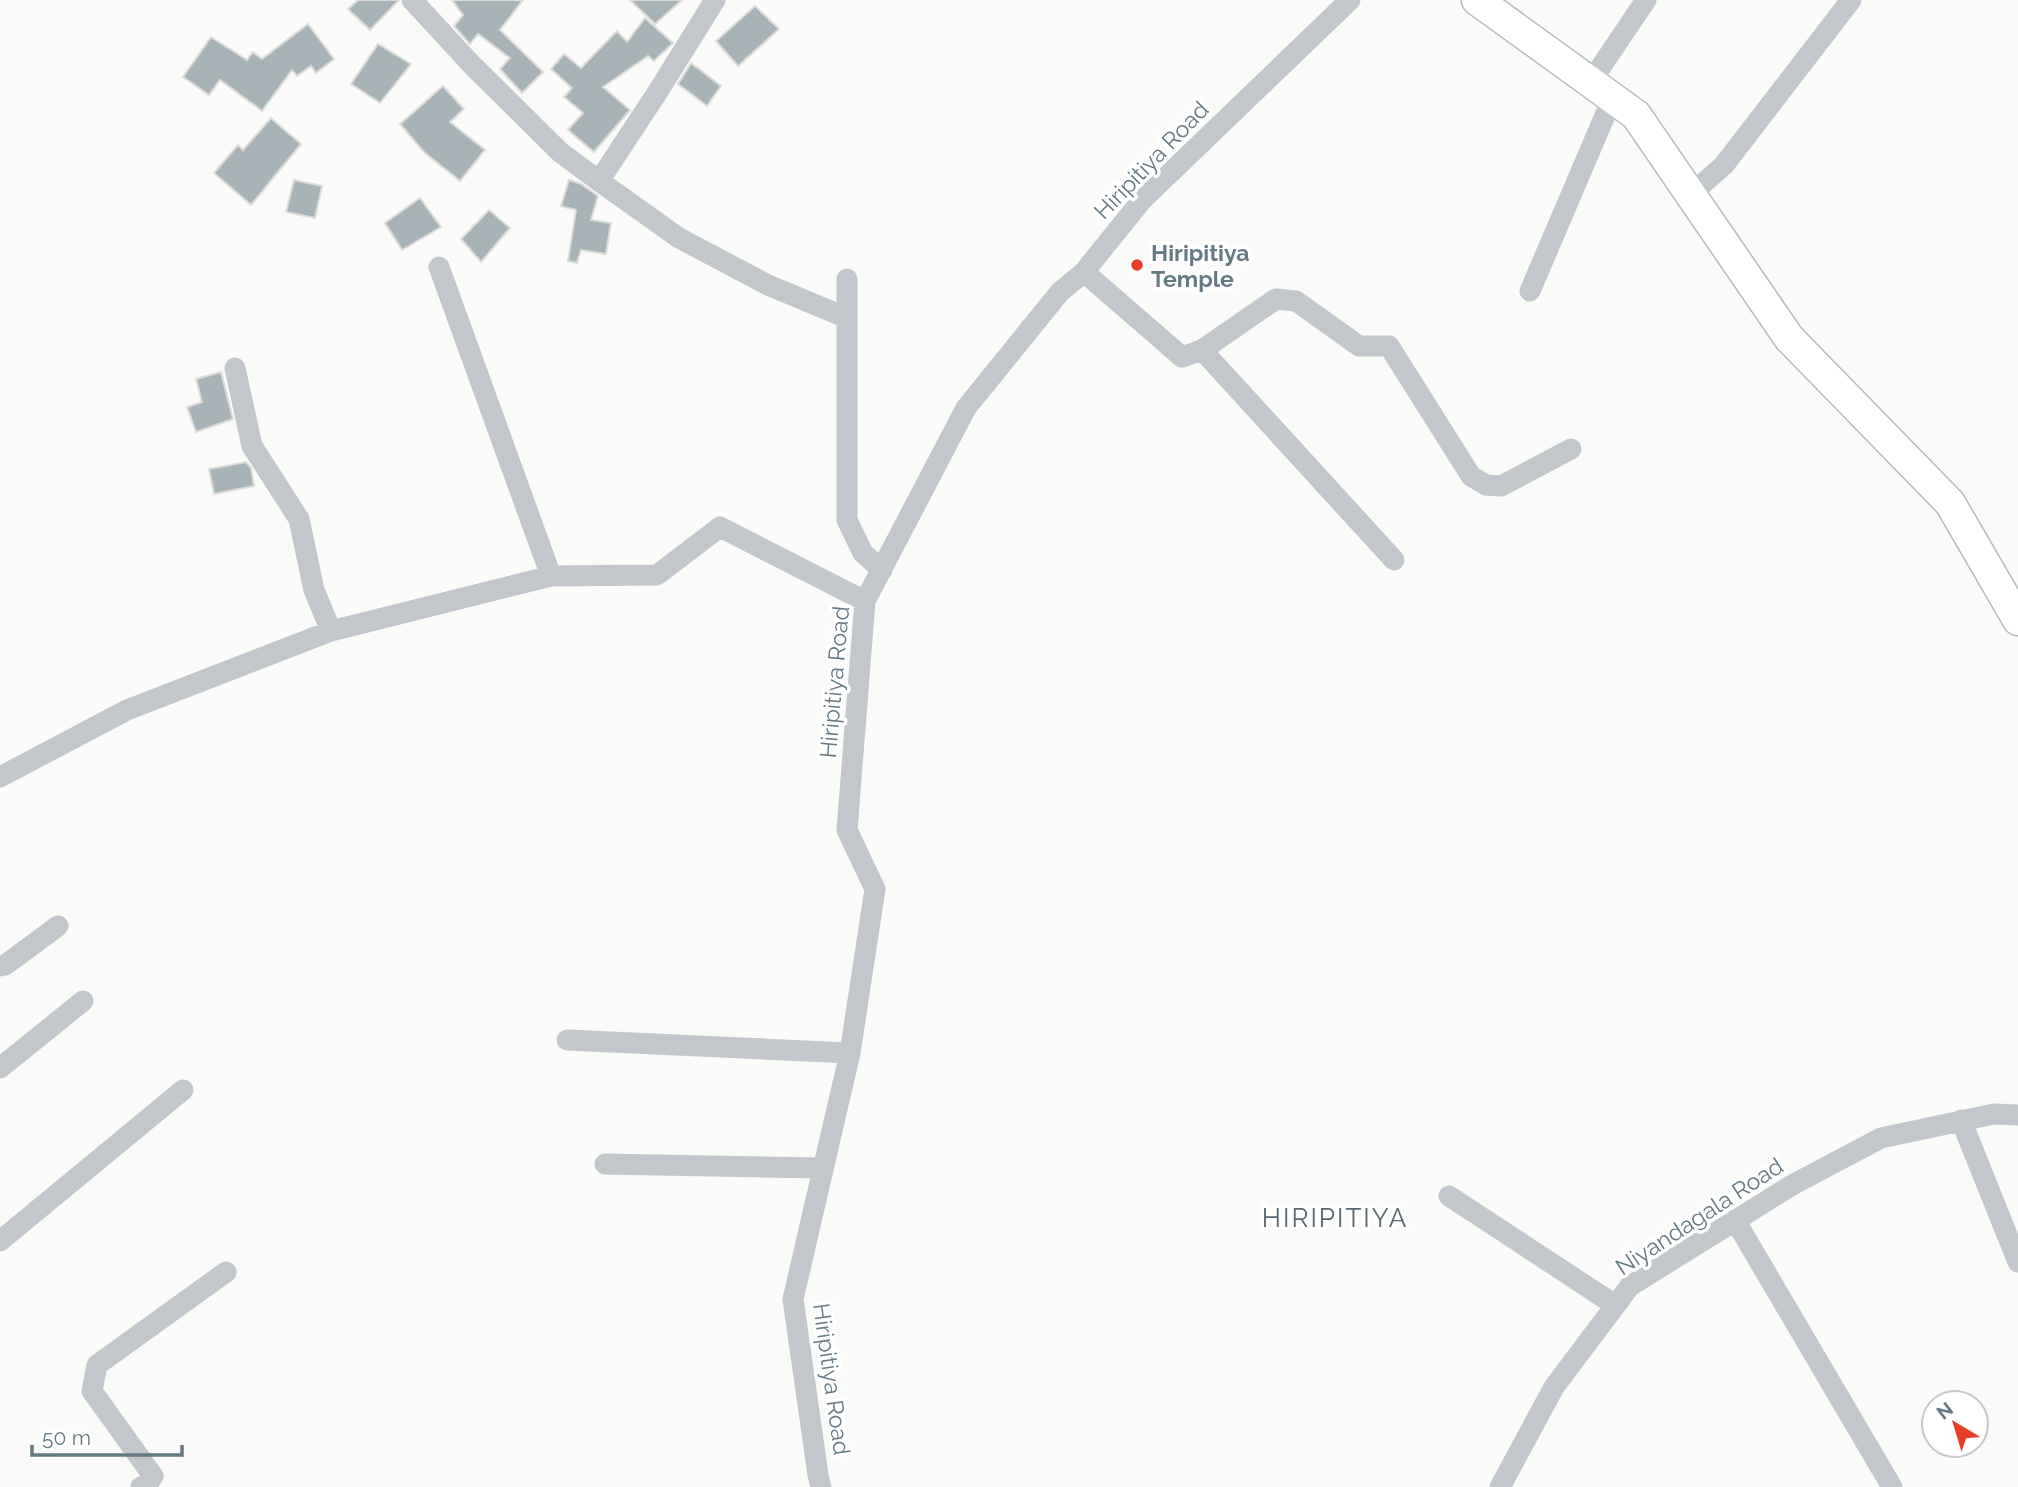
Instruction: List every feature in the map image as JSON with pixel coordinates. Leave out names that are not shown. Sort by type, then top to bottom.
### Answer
[{"type":"street","points":[[412,0],[472,65],[560,152],[599,181],[678,238],[768,285],[847,318]]},
{"type":"street","points":[[599,181],[715,0]]},
{"type":"street","name":"Hiripitiya Road","points":[[821,1487],[793,1299],[850,1053],[875,889],[847,830],[865,601],[967,408],[1060,292],[1084,272],[1142,200],[1350,0]]},
{"type":"street","points":[[1477,0],[1636,115],[1789,338],[1950,503],[2018,620]]},
{"type":"street","points":[[1530,291],[1601,91],[1646,0]]},
{"type":"street","points":[[1690,195],[1724,165],[1851,0]]},
{"type":"street","points":[[439,267],[551,576]]},
{"type":"street","points":[[1084,272],[1182,357],[1202,350],[1276,299],[1296,301],[1359,346],[1389,346],[1471,476],[1486,485],[1501,486],[1571,449]]},
{"type":"street","points":[[847,279],[847,520],[863,553],[882,570]]},
{"type":"street","points":[[1202,350],[1394,560]]},
{"type":"street","points":[[235,368],[252,446],[299,519],[314,590],[331,631]]},
{"type":"street","points":[[0,777],[127,710],[331,631],[551,576],[657,575],[720,527],[865,601]]},
{"type":"street","points":[[0,966],[58,926]]},
{"type":"street","points":[[0,1068],[83,1001]]},
{"type":"street","points":[[567,1040],[850,1053]]},
{"type":"street","points":[[0,1241],[183,1090]]},
{"type":"street","name":"Niyandagala Road","points":[[1500,1487],[1554,1387],[1630,1286],[1794,1184],[1881,1138],[1994,1114],[2018,1115]]},
{"type":"street","points":[[1961,1121],[2018,1262]]},
{"type":"street","points":[[605,1164],[823,1168]]},
{"type":"street","points":[[1449,1196],[1615,1305]]},
{"type":"street","points":[[1735,1220],[1892,1487]]},
{"type":"street","points":[[141,1487],[148,1484],[153,1476],[92,1391],[97,1365],[226,1272]]},
{"type":"building","points":[[358,0],[399,0],[370,30],[348,9]]},
{"type":"building","points":[[452,0],[523,0],[500,30],[543,72],[522,93],[500,69],[510,58],[478,34],[470,44],[454,26],[463,15]]},
{"type":"building","points":[[630,0],[682,0],[655,24]]},
{"type":"building","points":[[755,6],[779,29],[738,66],[716,41]]},
{"type":"building","points":[[645,18],[673,43],[654,61],[648,56],[603,87],[630,110],[594,152],[568,130],[583,113],[564,97],[572,88],[551,69],[564,54],[581,68],[617,31],[627,42]]},
{"type":"building","points":[[308,24],[334,59],[316,73],[311,66],[297,76],[292,70],[262,111],[220,80],[209,95],[183,77],[211,37],[247,60],[253,52],[262,59]]},
{"type":"building","points":[[378,44],[411,64],[380,103],[351,84]]},
{"type":"building","points":[[691,63],[721,86],[707,106],[678,84]]},
{"type":"building","points":[[443,86],[464,109],[450,122],[485,150],[460,181],[424,152],[400,124]]},
{"type":"building","points":[[271,118],[301,144],[251,205],[214,173],[238,145],[243,150]]},
{"type":"building","points":[[294,180],[322,186],[315,218],[286,212]]},
{"type":"building","points":[[569,180],[581,184],[598,196],[591,220],[611,223],[606,254],[581,250],[577,263],[568,261],[576,210],[561,206]]},
{"type":"building","points":[[420,198],[441,227],[402,250],[385,223]]},
{"type":"building","points":[[489,210],[510,228],[481,262],[461,239]]},
{"type":"building","points":[[221,372],[233,419],[196,432],[187,407],[202,402],[196,379]]},
{"type":"building","points":[[246,462],[251,468],[254,486],[214,494],[209,469]]},
{"type":"place","name":"Hiripitiya Temple","points":[[1137,265]]},
{"type":"district","name":"HIRIPITIYA","points":[[1335,1218]]}]
